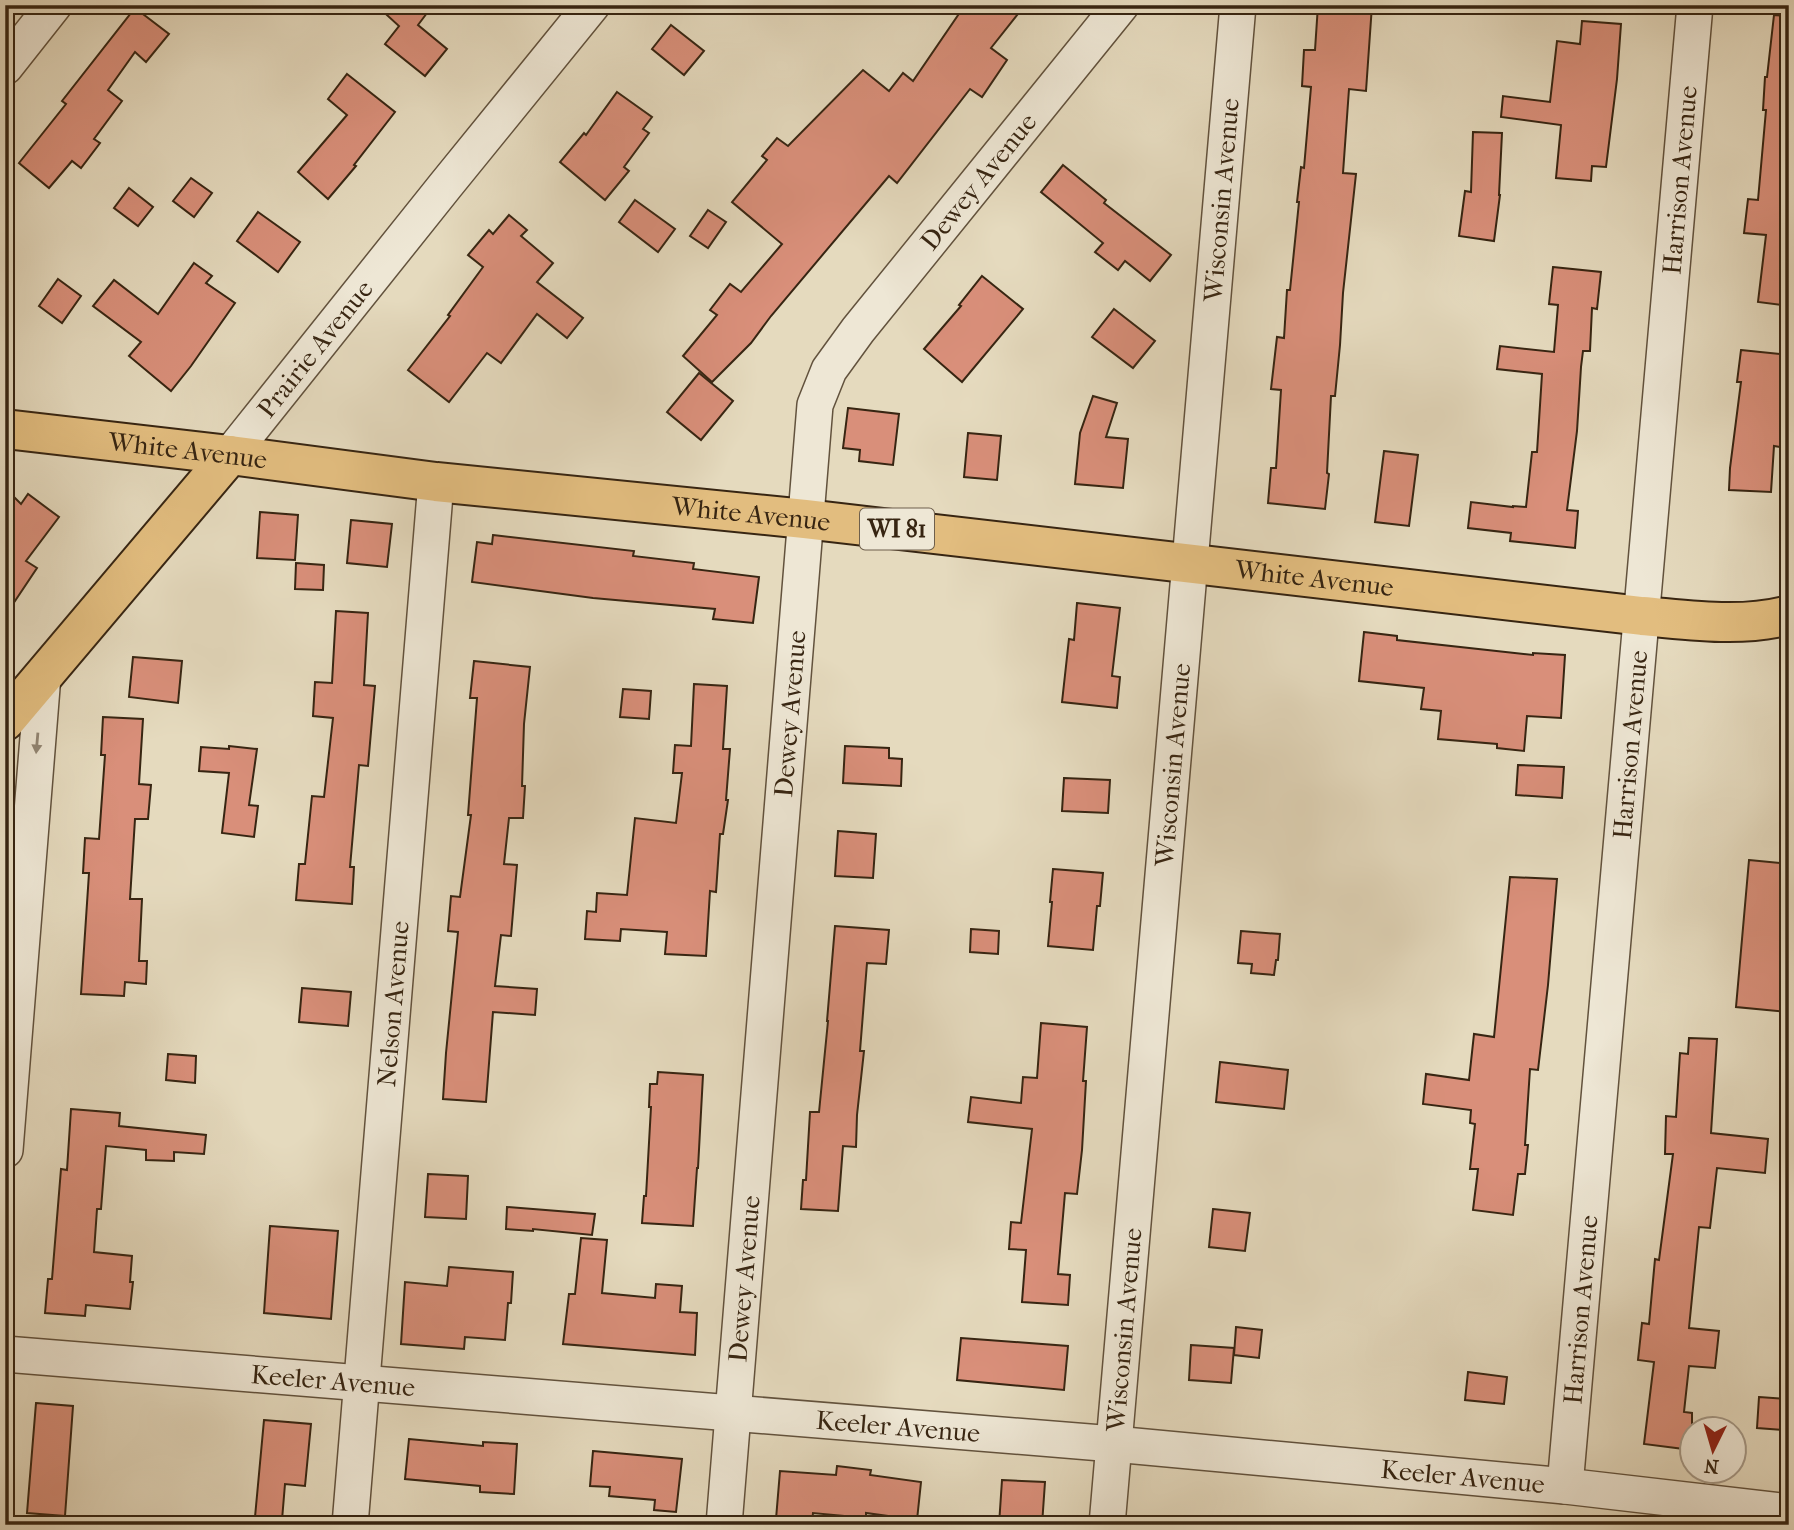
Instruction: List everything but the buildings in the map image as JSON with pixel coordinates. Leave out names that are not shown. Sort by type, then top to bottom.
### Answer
[{"type":"main road","name":"White Avenue","points":[[5,429],[436,482],[805,519],[1642,616],[1752,622],[1789,615]]},
{"type":"main road","name":"Prairie Avenue","points":[[5,721],[230,455]]},
{"type":"street","points":[[5,67],[54,5]]},
{"type":"street","name":"Prairie Avenue","points":[[230,455],[592,5]]},
{"type":"street","name":"Dewey Avenue","points":[[724,1525],[816,405],[829,370],[858,330],[1121,5]]},
{"type":"street","name":"Wisconsin Avenue","points":[[1107,1525],[1238,5]]},
{"type":"street","name":"Harrison Avenue","points":[[1565,1486],[1695,5]]},
{"type":"street","name":"Nelson Avenue","points":[[350,1525],[436,482]]},
{"type":"street","points":[[5,1150],[43,675]]},
{"type":"street","name":"Keeler Avenue","points":[[5,1354],[1114,1444],[1565,1486],[1789,1512]]}]
